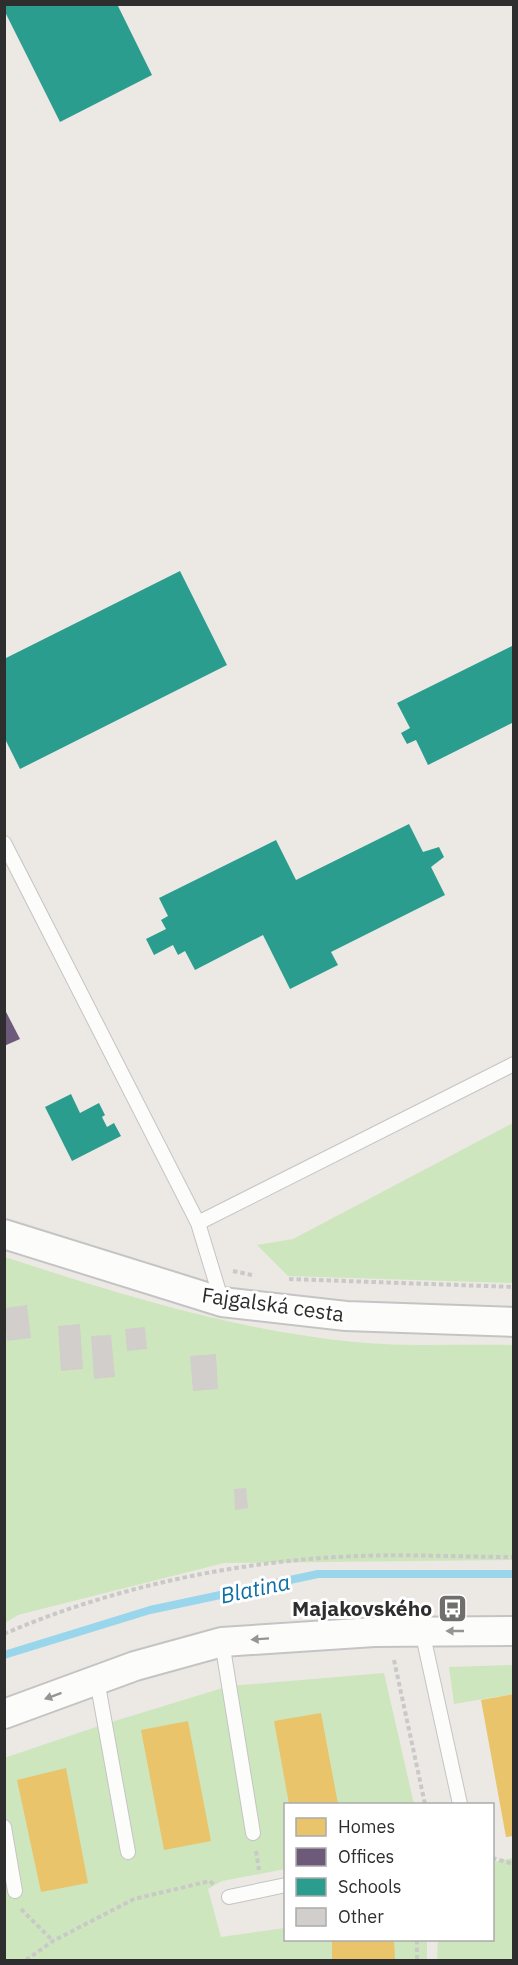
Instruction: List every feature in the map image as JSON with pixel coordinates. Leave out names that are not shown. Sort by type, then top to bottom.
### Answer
[{"type":"street","name":"Fajgalská cesta","points":[[4,1234],[222,1302],[346,1316],[513,1322]]},
{"type":"street","points":[[4,1714],[135,1666],[222,1642],[374,1632],[513,1630]]},
{"type":"lane","points":[[4,843],[198,1223],[222,1302]]},
{"type":"lane","points":[[198,1223],[513,1064]]},
{"type":"lane","points":[[422,1631],[460,1803]]},
{"type":"lane","points":[[222,1642],[253,1833]]},
{"type":"lane","points":[[97,1680],[128,1852]]},
{"type":"lane","points":[[4,1827],[15,1891]]},
{"type":"lane","points":[[229,1897],[284,1885]]},
{"type":"path","points":[[280,1278],[513,1287]]},
{"type":"path","points":[[4,1634],[51,1614],[173,1581],[235,1568],[358,1556],[513,1557]]},
{"type":"path","points":[[394,1659],[425,1803]]},
{"type":"path","points":[[253,1833],[262,1890]]},
{"type":"path","points":[[494,1859],[513,1864]]},
{"type":"path","points":[[26,1960],[52,1941],[134,1899],[210,1881],[229,1897]]},
{"type":"path","points":[[15,1891],[19,1906],[52,1941]]},
{"type":"path","points":[[417,1941],[417,1960]]},
{"type":"green space","points":[[513,1123],[513,1283],[288,1276],[257,1245],[293,1239]]},
{"type":"green space","points":[[5,1257],[133,1297],[265,1329],[374,1344],[513,1345],[513,1560],[224,1563],[18,1615],[5,1623]]},
{"type":"green space","points":[[513,1665],[513,1694],[454,1704],[449,1667]]},
{"type":"green space","points":[[384,1673],[414,1803],[284,1803],[284,1869],[222,1881],[208,1889],[221,1937],[284,1928],[284,1941],[427,1941],[427,1960],[5,1960],[4,1758],[229,1686]]},
{"type":"green space","points":[[513,1858],[513,1960],[437,1960],[438,1941],[494,1941],[494,1862]]},
{"type":"building: Homes","points":[[514,1694],[514,1836],[506,1837],[481,1700]]},
{"type":"building: Homes","points":[[321,1713],[338,1803],[289,1803],[274,1721]]},
{"type":"building: Homes","points":[[188,1721],[211,1841],[164,1850],[141,1730]]},
{"type":"building: Homes","points":[[66,1768],[88,1883],[41,1892],[17,1780]]},
{"type":"building: Homes","points":[[332,1941],[394,1941],[395,1960],[332,1960]]},
{"type":"building: Offices","points":[[4,1008],[20,1039],[4,1046]]},
{"type":"building: Schools","points":[[4,4],[117,4],[152,75],[60,122],[4,10]]},
{"type":"building: Schools","points":[[180,571],[227,665],[20,769],[4,737],[4,659]]},
{"type":"building: Schools","points":[[514,645],[514,722],[428,765],[416,740],[407,744],[401,733],[410,728],[397,703]]},
{"type":"building: Schools","points":[[409,824],[423,852],[439,847],[444,857],[431,867],[445,895],[331,952],[338,965],[290,989],[263,935],[195,970],[185,951],[178,955],[173,945],[154,955],[146,939],[166,929],[161,920],[168,916],[159,898],[276,840],[296,880]]},
{"type":"building: Schools","points":[[71,1094],[80,1113],[99,1103],[105,1115],[102,1117],[107,1127],[114,1123],[121,1136],[72,1161],[45,1107]]},
{"type":"building: Other","points":[[27,1305],[31,1338],[7,1341],[4,1308]]},
{"type":"building: Other","points":[[80,1324],[83,1369],[61,1371],[58,1326]]},
{"type":"building: Other","points":[[145,1327],[147,1349],[127,1351],[125,1329]]},
{"type":"building: Other","points":[[111,1335],[115,1377],[94,1379],[91,1336]]},
{"type":"building: Other","points":[[216,1354],[218,1389],[193,1391],[190,1356]]},
{"type":"building: Other","points":[[246,1488],[248,1508],[235,1510],[234,1489]]},
{"type":"waterway","name":"Blatina","points":[[4,1655],[150,1610],[318,1574],[514,1574]]},
{"type":"place","name":"Majakovského","points":[[453,1608]]}]
